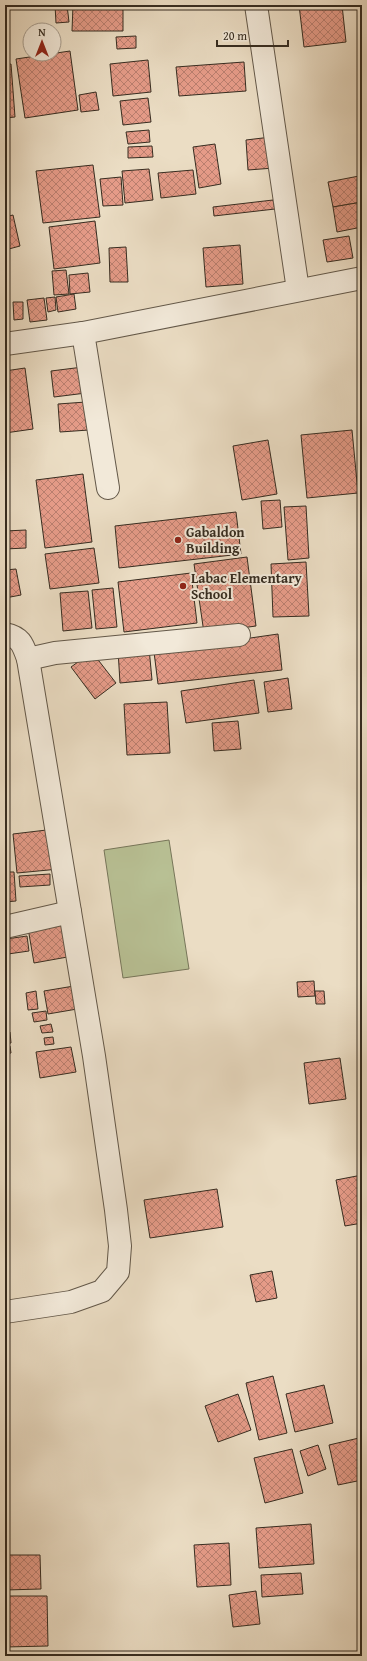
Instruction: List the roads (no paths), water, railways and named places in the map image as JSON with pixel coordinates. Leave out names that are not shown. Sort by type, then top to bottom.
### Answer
[{"type":"street","points":[[256,5],[298,290]]},
{"type":"street","points":[[5,344],[83,333],[362,278]]},
{"type":"street","points":[[83,333],[108,488]]},
{"type":"street","points":[[5,634],[14,636],[23,644],[28,659],[94,1056],[120,1246],[118,1272],[102,1291],[71,1302],[5,1312]]},
{"type":"street","points":[[28,659],[54,653],[239,635]]},
{"type":"street","points":[[5,926],[70,912]]},
{"type":"place","name":"Gabaldon Building","points":[[178,540]]},
{"type":"place","name":"Labac Elementary School","points":[[183,586]]}]
